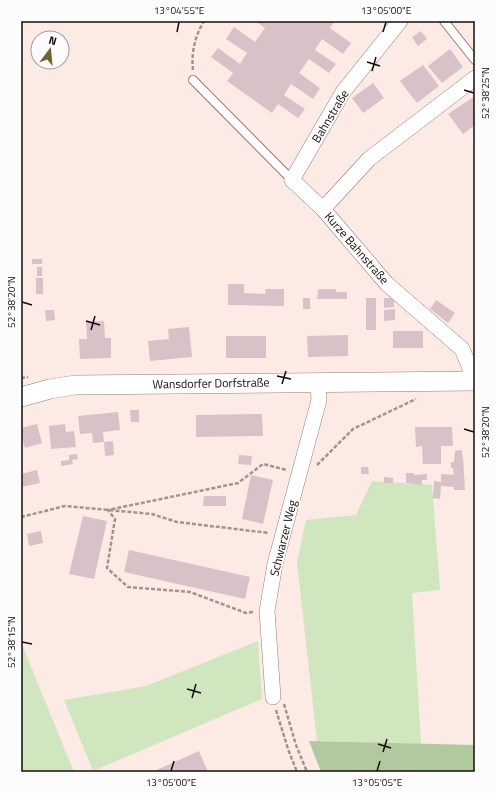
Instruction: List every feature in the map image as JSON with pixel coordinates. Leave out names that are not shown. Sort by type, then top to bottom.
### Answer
[{"type":"street","name":"Bahnstraße","points":[[292,180],[343,92],[400,21]]},
{"type":"street","name":"Kurze Bahnstraße","points":[[473,381],[470,368],[462,349],[386,284],[323,209],[369,160],[475,78]]},
{"type":"street","points":[[292,180],[323,209]]},
{"type":"street","name":"Wansdorfer Dorfstraße","points":[[21,397],[50,389],[75,385],[473,381]]},
{"type":"street","name":"Schwarzer Weg","points":[[278,700],[267,611],[275,564],[282,535],[319,400],[318,382]]},
{"type":"lane","points":[[444,21],[475,60]]},
{"type":"lane","points":[[193,80],[292,180]]},
{"type":"path","points":[[193,80],[193,53],[196,40],[204,21]]},
{"type":"path","points":[[108,510],[238,483],[263,464],[307,474],[353,430],[416,399]]},
{"type":"path","points":[[21,517],[65,506],[152,514],[177,522],[282,535]]},
{"type":"path","points":[[108,510],[115,519],[107,568],[128,587],[190,592],[246,613],[267,611]]},
{"type":"path","points":[[278,700],[288,749],[297,772]]},
{"type":"path","points":[[278,700],[307,772]]},
{"type":"green space","points":[[372,481],[432,485],[440,590],[412,593],[421,744],[317,741],[297,562],[306,520],[356,515]]},
{"type":"green space","points":[[258,641],[262,699],[93,771],[64,700],[146,686]]},
{"type":"green space","points":[[21,642],[74,772],[21,772]]},
{"type":"green space","points":[[309,741],[475,745],[475,772],[321,772]]},
{"type":"building","points":[[255,21],[332,21],[334,22],[330,28],[351,43],[343,54],[322,39],[315,50],[336,64],[329,73],[309,59],[299,73],[320,88],[313,99],[291,84],[284,95],[305,109],[298,118],[278,104],[272,113],[227,81],[233,73],[211,57],[218,48],[240,64],[247,53],[226,39],[234,27],[255,42],[265,28]]},
{"type":"building","points":[[421,31],[427,39],[418,46],[412,37]]},
{"type":"building","points":[[450,49],[463,67],[442,83],[428,66]]},
{"type":"building","points":[[423,65],[439,86],[417,103],[400,81]]},
{"type":"building","points":[[373,83],[384,98],[363,113],[352,98]]},
{"type":"building","points":[[475,96],[475,125],[463,134],[448,114]]},
{"type":"building","points":[[32,259],[42,259],[42,264],[32,264]]},
{"type":"building","points":[[37,267],[42,267],[42,276],[37,276]]},
{"type":"building","points":[[36,278],[43,278],[43,294],[36,294]]},
{"type":"building","points":[[228,284],[244,284],[244,293],[265,294],[266,289],[284,289],[284,306],[228,305]]},
{"type":"building","points":[[318,289],[336,289],[336,292],[347,292],[347,299],[317,299]]},
{"type":"building","points":[[303,298],[310,298],[310,309],[303,309]]},
{"type":"building","points":[[366,298],[376,298],[376,330],[366,330]]},
{"type":"building","points":[[384,298],[394,298],[394,307],[384,308]]},
{"type":"building","points":[[436,300],[455,313],[448,323],[430,309]]},
{"type":"building","points":[[395,309],[395,320],[384,321],[384,310]]},
{"type":"building","points":[[45,310],[54,310],[55,320],[46,321]]},
{"type":"building","points":[[104,321],[105,338],[111,338],[111,358],[80,359],[79,339],[87,339],[86,322]]},
{"type":"building","points":[[189,327],[192,357],[150,361],[148,341],[169,339],[168,329]]},
{"type":"building","points":[[393,331],[423,331],[423,348],[393,348]]},
{"type":"building","points":[[348,335],[348,356],[308,357],[307,336]]},
{"type":"building","points":[[226,336],[266,336],[266,358],[226,358]]},
{"type":"building","points":[[130,410],[139,410],[139,422],[131,422]]},
{"type":"building","points":[[118,412],[120,430],[103,432],[104,442],[93,443],[92,433],[80,434],[78,416]]},
{"type":"building","points":[[262,414],[263,436],[196,437],[196,415]]},
{"type":"building","points":[[37,424],[42,443],[25,448],[21,428]]},
{"type":"building","points":[[65,424],[66,432],[74,431],[76,447],[51,449],[49,426]]},
{"type":"building","points":[[415,427],[452,427],[453,446],[441,446],[441,464],[423,464],[422,446],[416,447]]},
{"type":"building","points":[[113,441],[114,455],[105,456],[104,442]]},
{"type":"building","points":[[462,450],[465,490],[454,490],[454,487],[441,486],[440,499],[433,498],[434,481],[441,482],[441,474],[454,475],[453,468],[451,468],[451,462],[454,462],[455,451]]},
{"type":"building","points":[[77,454],[78,459],[72,460],[73,464],[61,466],[61,461],[69,460],[69,455]]},
{"type":"building","points":[[239,455],[252,456],[251,465],[238,464]]},
{"type":"building","points":[[361,467],[368,467],[369,474],[361,474]]},
{"type":"building","points":[[37,470],[40,483],[21,487],[21,474]]},
{"type":"building","points":[[406,473],[414,473],[414,475],[427,474],[427,480],[422,480],[422,485],[406,483]]},
{"type":"building","points":[[251,475],[273,480],[263,524],[242,519]]},
{"type":"building","points":[[384,477],[393,478],[393,483],[384,483]]},
{"type":"building","points":[[204,496],[226,496],[226,506],[203,506]]},
{"type":"building","points":[[83,516],[107,521],[94,579],[69,574]]},
{"type":"building","points":[[41,531],[43,543],[29,546],[27,534]]},
{"type":"building","points":[[129,550],[250,577],[245,599],[124,572]]},
{"type":"building","points":[[199,751],[208,772],[152,772]]}]
